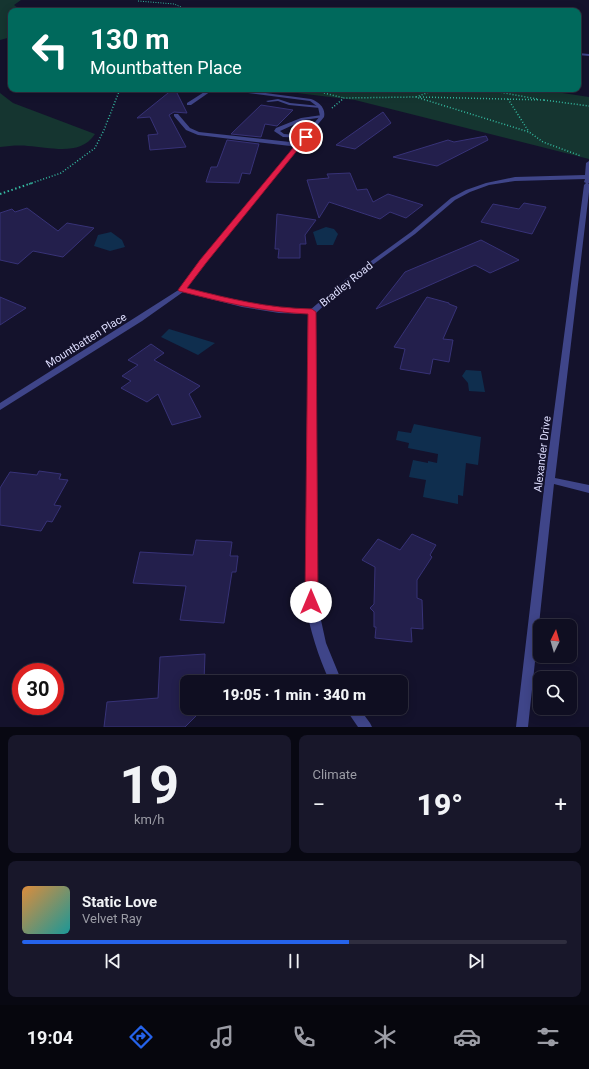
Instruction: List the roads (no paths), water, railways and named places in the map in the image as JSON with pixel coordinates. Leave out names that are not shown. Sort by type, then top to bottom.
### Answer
[{"type":"street","points":[[189,104],[207,92]]},
{"type":"street","points":[[248,92],[311,100],[320,107],[322,116],[303,119],[278,129],[277,131],[283,135],[306,137]]},
{"type":"street","points":[[268,101],[278,100],[289,104],[320,107]]},
{"type":"street","points":[[176,115],[188,130],[198,133],[299,145]]},
{"type":"street","name":"Mountbatten Place","points":[[0,407],[182,290],[203,261],[322,116]]},
{"type":"street","name":"Alexander Drive","points":[[522,727],[550,480],[588,183],[589,163]]},
{"type":"street","name":"Bradley Road","points":[[332,675],[325,662],[315,625],[311,602],[312,312],[347,281],[413,233],[453,199],[468,191],[488,184],[515,179],[588,183]]},
{"type":"street","points":[[182,290],[242,305],[279,310],[312,312]]},
{"type":"street","points":[[550,480],[589,489]]},
{"type":"street","points":[[357,715],[366,727]]},
{"type":"water","points":[[326,227],[334,229],[338,234],[333,245],[317,245],[313,232]]},
{"type":"water","points":[[111,232],[122,240],[125,247],[110,251],[94,246],[98,235]]},
{"type":"water","points":[[169,329],[215,343],[198,355],[161,337]]},
{"type":"water","points":[[466,370],[481,371],[485,392],[469,391],[468,383],[462,376]]},
{"type":"water","points":[[414,424],[481,437],[478,465],[466,463],[463,496],[458,495],[458,504],[423,497],[426,480],[409,477],[413,460],[437,463],[438,454],[408,448],[409,443],[396,440],[398,431],[411,433]]}]
